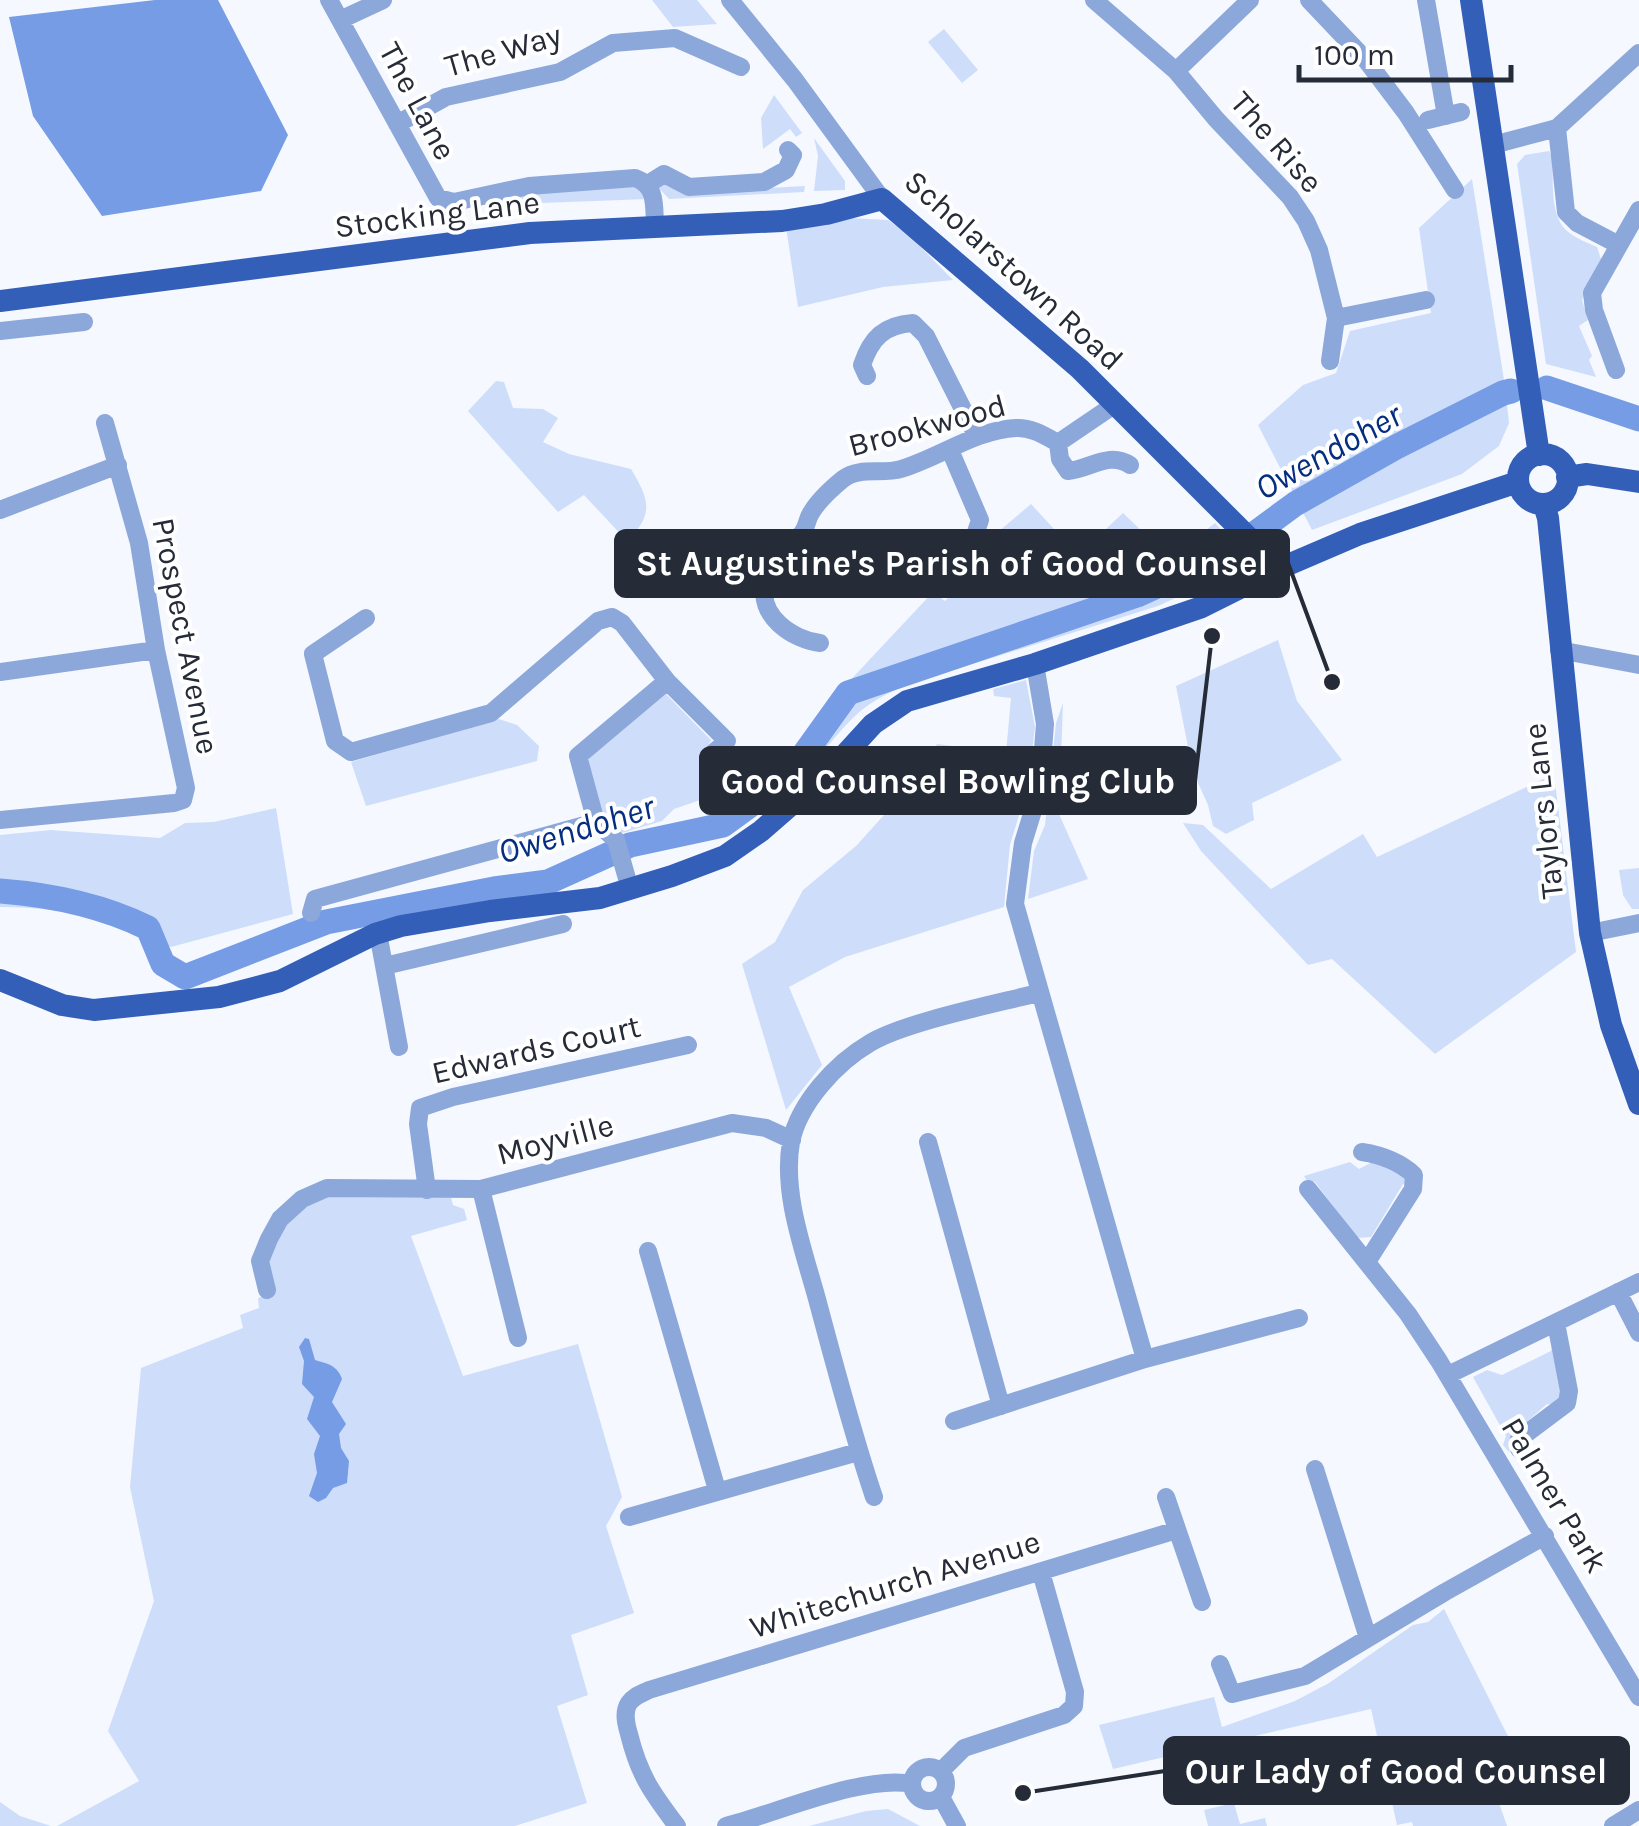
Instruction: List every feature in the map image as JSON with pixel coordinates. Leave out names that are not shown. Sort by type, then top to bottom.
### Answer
[{"type":"main road","points":[[1471,0],[1538,455]]},
{"type":"main road","name":"Stocking Lane","points":[[0,302],[530,234],[782,220],[826,214],[882,198]]},
{"type":"main road","name":"Scholarstown Road","points":[[882,198],[1052,344],[1250,538],[1276,570]]},
{"type":"main road","points":[[1538,455],[1559,461],[1567,477],[1562,495],[1544,504],[1528,499],[1518,482],[1522,466],[1538,455]]},
{"type":"main road","points":[[1567,477],[1587,474],[1639,482]]},
{"type":"main road","points":[[0,980],[62,1005],[94,1010],[219,998],[280,982],[378,933],[424,921],[600,898],[630,889],[725,856],[799,799],[890,710],[921,696],[1036,664],[1202,606],[1276,570],[1408,517],[1518,482]]},
{"type":"main road","name":"Taylors Lane","points":[[1544,504],[1590,934],[1611,1026],[1639,1104]]},
{"type":"street","name":"The Lane","points":[[329,0],[434,195],[445,202],[529,186],[635,178],[648,184],[664,174],[689,187],[764,182],[786,170],[793,155],[788,150]]},
{"type":"street","points":[[340,20],[383,0]]},
{"type":"street","name":"Scholarstown Road","points":[[730,0],[882,198]]},
{"type":"street","name":"The Rise","points":[[1094,0],[1176,71],[1306,221],[1319,250],[1336,318],[1330,361]]},
{"type":"street","points":[[1176,71],[1250,0]]},
{"type":"street","points":[[1309,0],[1376,73],[1455,190]]},
{"type":"street","points":[[1426,0],[1445,116]]},
{"type":"street","name":"The Way","points":[[397,124],[446,97],[560,72],[613,43],[674,38],[741,67]]},
{"type":"street","points":[[1493,145],[1558,128],[1639,53]]},
{"type":"street","points":[[1558,128],[1566,212],[1577,223],[1618,245]]},
{"type":"street","points":[[648,184],[654,195],[656,226]]},
{"type":"street","points":[[1616,370],[1594,310],[1592,293],[1639,210]]},
{"type":"street","points":[[1336,318],[1426,300]]},
{"type":"street","points":[[0,332],[84,322]]},
{"type":"street","points":[[867,376],[862,365],[881,332],[892,325],[912,323],[926,336],[976,436]]},
{"type":"street","points":[[1114,404],[1058,443],[1060,459],[1068,471],[1086,470],[1110,458],[1130,465]]},
{"type":"street","name":"Prospect Avenue","points":[[0,820],[182,800],[186,788],[156,650],[139,543],[105,423]]},
{"type":"street","name":"Brookwood","points":[[820,643],[800,639],[773,618],[765,602],[766,583],[793,541],[805,530],[809,514],[846,476],[860,471],[892,472],[934,459],[976,436],[1021,427],[1058,443]]},
{"type":"street","points":[[947,574],[972,544],[980,520],[950,450]]},
{"type":"street","points":[[0,510],[118,465]]},
{"type":"street","points":[[366,618],[313,654],[335,741],[351,752],[491,713],[598,621],[612,616],[622,622],[667,681],[726,742],[713,753]]},
{"type":"street","points":[[0,672],[156,650]]},
{"type":"street","points":[[1559,650],[1639,665]]},
{"type":"street","points":[[1036,664],[1045,724],[1040,788],[1023,843],[1015,904],[1145,1359]]},
{"type":"street","points":[[630,889],[618,849],[596,822],[578,756],[667,681]]},
{"type":"street","points":[[312,913],[315,899],[596,822]]},
{"type":"street","points":[[424,921],[429,956]]},
{"type":"street","points":[[1590,934],[1639,923]]},
{"type":"street","points":[[393,964],[563,924]]},
{"type":"street","points":[[378,933],[399,1047]]},
{"type":"street","points":[[874,1497],[858,1452],[795,1214],[790,1167],[792,1140],[825,1080],[870,1042],[914,1026],[1038,993]]},
{"type":"street","name":"Edwards Court","points":[[427,1190],[418,1124],[420,1108],[453,1097],[688,1045]]},
{"type":"street","name":"Moyville","points":[[518,1338],[481,1189],[732,1123],[766,1128],[792,1140]]},
{"type":"street","points":[[928,1142],[1002,1406]]},
{"type":"street","points":[[1362,1152],[1379,1155],[1414,1176],[1412,1189],[1367,1262]]},
{"type":"street","points":[[267,1290],[260,1261],[280,1219],[302,1199],[327,1188],[481,1189]]},
{"type":"street","name":"Palmer Park","points":[[1308,1189],[1408,1314],[1639,1696]]},
{"type":"street","points":[[648,1251],[718,1490]]},
{"type":"street","points":[[1448,1376],[1639,1282]]},
{"type":"street","points":[[1618,1292],[1639,1333]]},
{"type":"street","points":[[954,1421],[1145,1359],[1299,1318]]},
{"type":"street","name":"Palmer Park","points":[[1519,1449],[1519,1439],[1567,1403],[1569,1390],[1556,1322]]},
{"type":"street","points":[[629,1517],[858,1452]]},
{"type":"street","points":[[1315,1469],[1368,1638]]},
{"type":"street","points":[[1166,1497],[1202,1602]]},
{"type":"street","name":"Whitechurch Avenue","points":[[677,1826],[645,1785],[634,1760],[626,1725],[631,1699],[649,1690],[1177,1530]]},
{"type":"street","points":[[1220,1664],[1232,1694],[1305,1676],[1545,1536]]},
{"type":"street","points":[[941,1771],[964,1748],[1064,1715],[1074,1706],[1075,1692],[1042,1572]]},
{"type":"street","points":[[925,1767],[941,1771],[946,1781],[940,1797],[930,1801],[919,1798],[912,1784],[916,1773],[925,1767]]},
{"type":"street","points":[[726,1826],[849,1790],[898,1781],[912,1784]]},
{"type":"street","points":[[940,1797],[957,1826]]},
{"type":"street","points":[[1613,1826],[1639,1810]]},
{"type":"shaded area","points":[[652,0],[697,0],[717,24],[673,27]]},
{"type":"shaded area","points":[[944,29],[978,70],[962,83],[928,42]]},
{"type":"shaded area","points":[[774,95],[802,133],[796,137],[790,129],[763,149],[761,118]]},
{"type":"shaded area","points":[[814,138],[845,181],[845,190],[814,191],[818,156]]},
{"type":"shaded area","points":[[1549,151],[1557,216],[1567,231],[1597,247],[1601,259],[1582,300],[1588,320],[1579,326],[1596,377],[1546,364],[1517,164],[1525,155]]},
{"type":"shaded area","points":[[1472,179],[1509,423],[1499,446],[1462,474],[1312,530],[1258,425],[1303,385],[1336,373],[1350,331],[1431,313],[1419,228]]},
{"type":"shaded area","points":[[661,181],[688,192],[805,186],[804,192],[669,199],[656,185]]},
{"type":"shaded area","points":[[633,183],[648,199],[459,206],[528,193]]},
{"type":"shaded area","points":[[850,218],[888,220],[911,237],[953,280],[883,287],[798,307],[786,227]]},
{"type":"shaded area","points":[[496,381],[504,382],[513,408],[543,409],[558,418],[543,442],[569,454],[631,469],[646,506],[642,523],[627,541],[584,495],[558,512],[468,411]]},
{"type":"shaded area","points":[[1031,504],[1078,555],[1123,513],[1170,558],[1215,523],[1241,552],[1244,566],[1158,606],[898,689],[863,710],[822,753],[806,738],[843,688],[933,592],[945,601],[977,568],[998,532]]},
{"type":"shaded area","points":[[1278,640],[1297,701],[1342,760],[1252,803],[1254,820],[1226,834],[1213,826],[1193,772],[1176,686]]},
{"type":"shaded area","points":[[1026,680],[1035,727],[1028,786],[1010,845],[1004,907],[845,957],[789,987],[822,1065],[786,1110],[742,964],[775,942],[803,890],[856,846],[912,784],[937,744],[1006,753],[1011,698],[994,696],[993,689]]},
{"type":"shaded area","points":[[665,693],[711,740],[706,750],[719,760],[715,795],[674,809],[662,821],[622,833],[607,825],[598,810],[589,780],[590,753]]},
{"type":"shaded area","points":[[1063,703],[1059,814],[1088,879],[1028,899],[1034,851],[1045,825],[1056,723]]},
{"type":"shaded area","points":[[499,719],[517,725],[539,746],[537,761],[366,806],[351,762]]},
{"type":"shaded area","points":[[1554,774],[1576,952],[1435,1054],[1332,959],[1308,965],[1201,851],[1183,823],[1203,825],[1271,889],[1363,834],[1377,857]]},
{"type":"shaded area","points":[[276,808],[293,914],[171,947],[89,916],[0,907],[0,835],[51,830],[160,838],[185,823],[214,822]]},
{"type":"shaded area","points":[[1639,868],[1639,909],[1632,909],[1623,895],[1619,870]]},
{"type":"shaded area","points":[[1376,1160],[1386,1168],[1397,1167],[1406,1173],[1408,1186],[1403,1184],[1371,1237],[1357,1238],[1315,1182],[1304,1176],[1350,1162],[1359,1169]]},
{"type":"shaded area","points":[[329,1191],[450,1193],[453,1205],[464,1209],[467,1220],[411,1236],[463,1376],[578,1344],[622,1497],[606,1526],[634,1613],[571,1635],[588,1695],[557,1706],[587,1803],[515,1826],[57,1826],[139,1781],[108,1731],[154,1601],[130,1487],[141,1368],[243,1328],[240,1315],[259,1308],[258,1298],[273,1292],[264,1272],[284,1220]]},
{"type":"shaded area","points":[[1554,1338],[1562,1394],[1556,1405],[1547,1404],[1514,1433],[1509,1452],[1503,1445],[1506,1436],[1473,1377],[1487,1370],[1502,1375],[1551,1351]]},
{"type":"shaded area","points":[[1444,1609],[1518,1756],[1496,1794],[1507,1826],[1413,1826],[1412,1822],[1397,1825],[1371,1709],[1113,1769],[1099,1725],[1214,1697],[1222,1727],[1295,1701],[1329,1683],[1413,1625],[1428,1622]]},
{"type":"shaded area","points":[[0,1802],[20,1816],[51,1826],[0,1826]]},
{"type":"shaded area","points":[[1234,1803],[1240,1824],[1265,1818],[1267,1826],[1208,1826],[1204,1810]]},
{"type":"shaded area","points":[[888,1809],[920,1826],[809,1826],[866,1811]]},
{"type":"water","points":[[155,0],[218,0],[288,135],[261,191],[102,216],[33,116],[9,17]]},
{"type":"water","points":[[305,1338],[309,1339],[315,1360],[335,1368],[342,1379],[332,1402],[346,1424],[339,1434],[349,1461],[347,1483],[333,1488],[318,1502],[309,1496],[317,1473],[314,1454],[320,1436],[307,1419],[314,1397],[302,1384],[304,1361],[299,1347]]},
{"type":"waterway","name":"Owendoher","points":[[1547,388],[1639,419]]},
{"type":"waterway","name":"Owendoher","points":[[0,891],[76,902],[148,928],[163,964],[185,977],[326,922],[548,882],[630,845],[723,825],[787,778],[848,693],[1137,595],[1227,554],[1295,504],[1396,447],[1511,391]]},
{"type":"place","name":"Good Counsel Bowling Club","points":[[1212,636]]},
{"type":"place","name":"St Augustine's Parish of Good Counsel","points":[[1332,682]]},
{"type":"place","name":"Our Lady of Good Counsel","points":[[1023,1793]]}]
